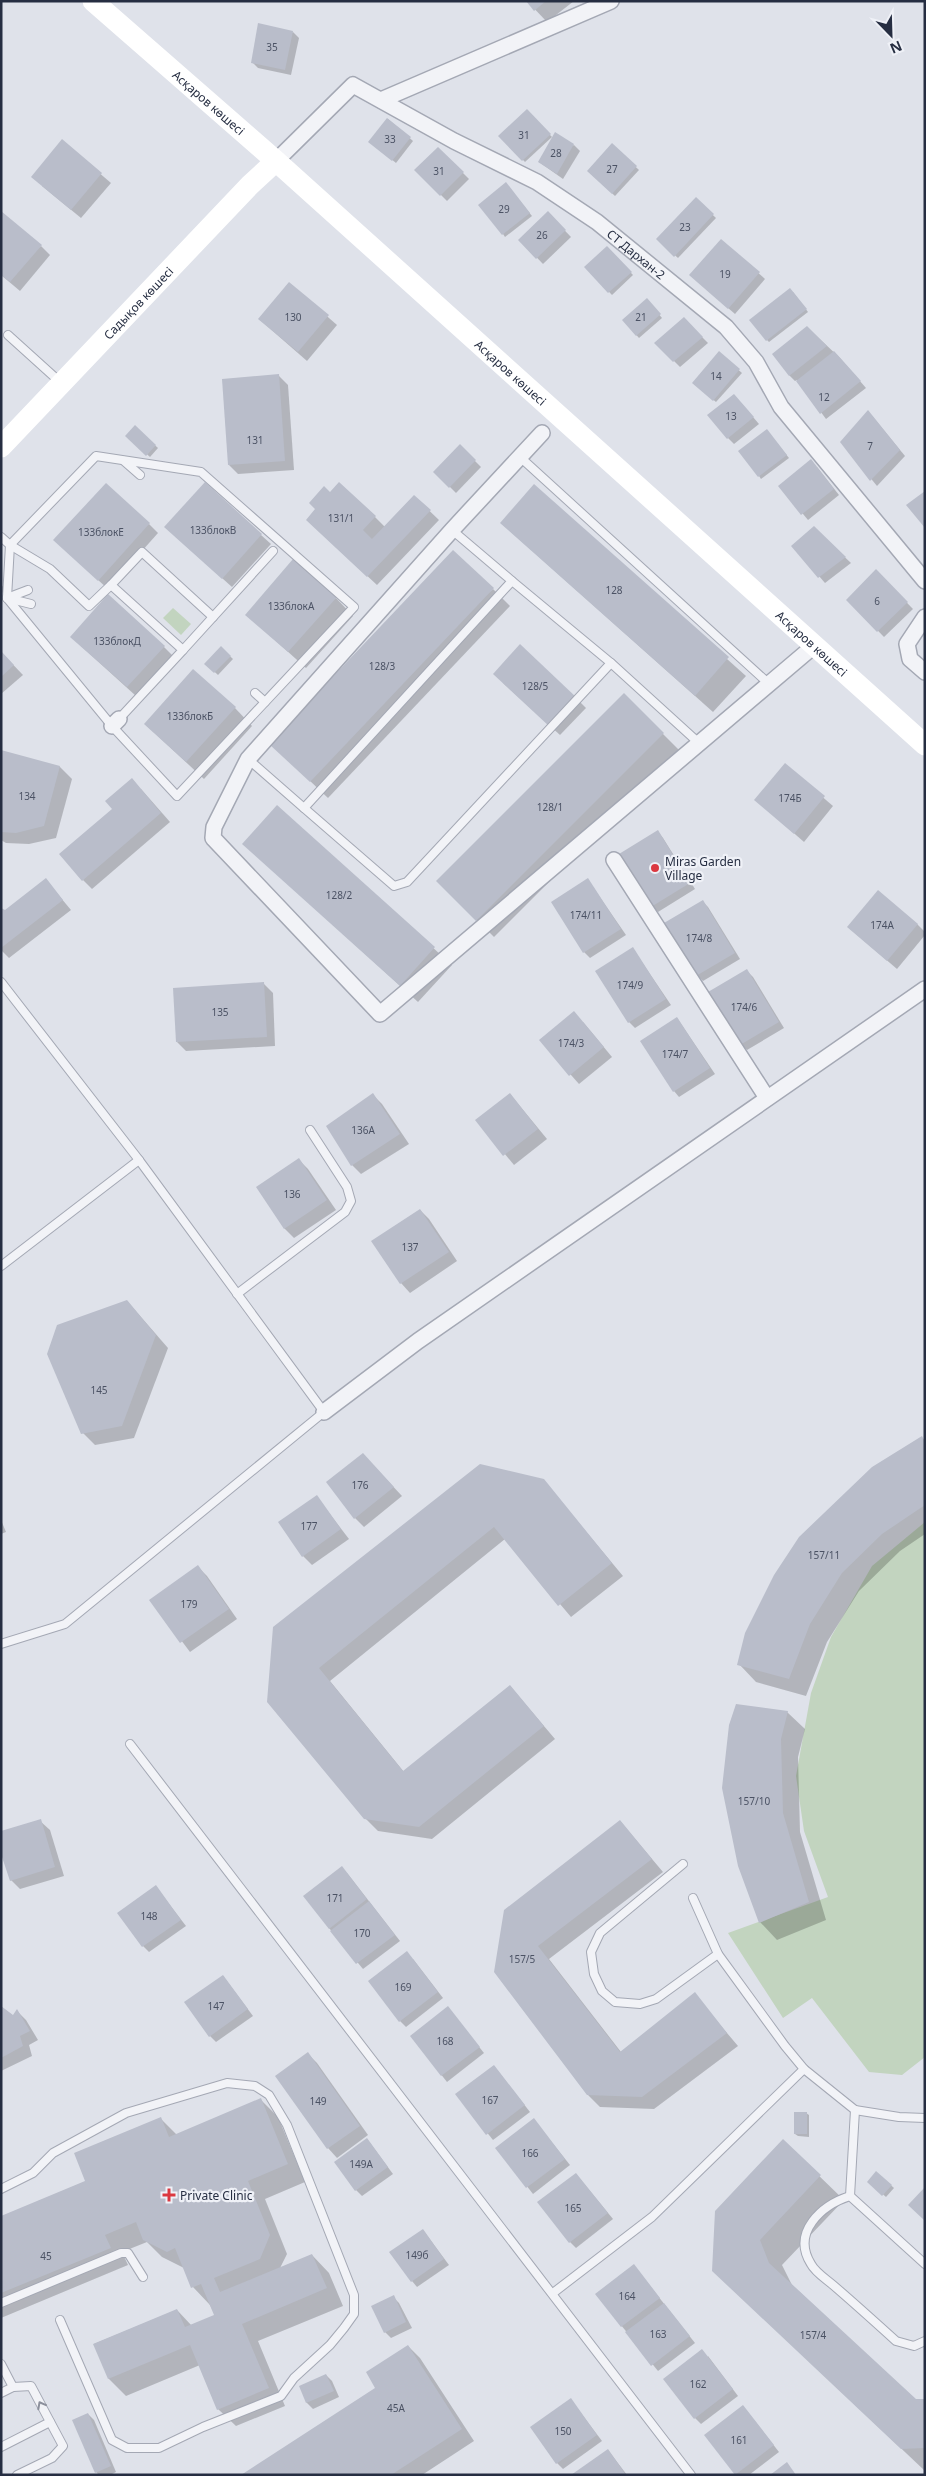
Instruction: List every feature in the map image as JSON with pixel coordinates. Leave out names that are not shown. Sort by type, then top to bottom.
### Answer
[{"type":"street","name":"Асқаров көшесі","points":[[94,1],[276,161],[815,644],[925,746]]},
{"type":"street","points":[[381,100],[611,1]]},
{"type":"street","name":"СТ Дархан-2","points":[[276,161],[353,85],[454,140],[537,182],[597,222],[726,328],[756,362],[781,407],[925,581]]},
{"type":"street","name":"Садықов көшесі","points":[[1,447],[250,185],[276,161]]},
{"type":"street","points":[[542,433],[452,530],[248,759],[219,816],[213,838],[380,1014],[700,744],[815,644]]},
{"type":"street","points":[[925,617],[907,644],[910,659],[925,672]]},
{"type":"street","points":[[614,860],[767,1098]]},
{"type":"street","points":[[324,1412],[418,1341],[925,989]]},
{"type":"lane","points":[[8,335],[62,383]]},
{"type":"lane","points":[[96,456],[124,461],[201,472],[354,607],[177,796],[7,598],[10,545],[96,456]]},
{"type":"lane","points":[[520,457],[768,683]]},
{"type":"lane","points":[[124,461],[140,474]]},
{"type":"lane","points":[[452,530],[611,663],[700,744]]},
{"type":"lane","points":[[1,537],[10,545],[50,569],[89,606],[142,552],[213,616]]},
{"type":"lane","points":[[115,723],[273,551]]},
{"type":"lane","points":[[304,808],[512,581]]},
{"type":"lane","points":[[111,585],[183,650]]},
{"type":"lane","points":[[7,598],[28,590]]},
{"type":"lane","points":[[7,598],[31,604]]},
{"type":"lane","points":[[248,759],[394,886],[407,882],[611,663]]},
{"type":"lane","points":[[255,694],[265,702]]},
{"type":"lane","points":[[1,982],[139,1160],[324,1412],[65,1624],[1,1644]]},
{"type":"lane","points":[[237,1294],[345,1212],[350,1201],[347,1187],[310,1130]]},
{"type":"lane","points":[[1,1266],[139,1160]]},
{"type":"lane","points":[[130,1744],[691,2475]]},
{"type":"lane","points":[[683,1864],[600,1933],[591,1952],[594,1974],[602,1991],[615,2002],[640,2004],[656,1999],[718,1954]]},
{"type":"lane","points":[[694,1898],[718,1954],[804,2069],[855,2110],[899,2117],[925,2118]]},
{"type":"lane","points":[[553,2293],[652,2217],[804,2069]]},
{"type":"lane","points":[[1,2189],[33,2173],[53,2153],[126,2113],[227,2083],[255,2086],[270,2095],[287,2124],[354,2295],[354,2314],[344,2328],[330,2345],[294,2378],[281,2396],[203,2427],[159,2448],[127,2448],[112,2440],[60,2320]]},
{"type":"lane","points":[[850,2196],[855,2110]]},
{"type":"lane","points":[[850,2196],[925,2264]]},
{"type":"lane","points":[[850,2196],[837,2200],[816,2215],[808,2226],[804,2245],[811,2264],[896,2341],[914,2346],[925,2341]]},
{"type":"lane","points":[[1,2303],[122,2253],[128,2254],[143,2277]]},
{"type":"lane","points":[[1,2364],[14,2386]]},
{"type":"lane","points":[[1,2393],[14,2386],[31,2386],[63,2446],[59,2452],[18,2475]]},
{"type":"lane","points":[[1,2447],[50,2422]]},
{"type":"green space","points":[[173,608],[191,624],[181,635],[163,618]]},
{"type":"green space","points":[[925,1522],[925,2057],[902,2075],[869,2072],[812,1998],[783,2018],[728,1933],[828,1897],[804,1831],[796,1776],[811,1693],[831,1637],[872,1566]]},
{"type":"building","points":[[526,1],[546,1],[534,11]]},
{"type":"building","points":[[258,23],[293,31],[285,70],[251,63]]},
{"type":"building","points":[[527,109],[551,134],[522,161],[498,136]]},
{"type":"building","points":[[387,118],[411,137],[392,161],[368,142]]},
{"type":"building","points":[[555,132],[574,144],[557,174],[538,162]]},
{"type":"building","points":[[62,139],[102,173],[71,210],[31,177]]},
{"type":"building","points":[[612,143],[637,166],[612,194],[587,171]]},
{"type":"building","points":[[438,147],[464,172],[440,196],[414,170]]},
{"type":"building","points":[[506,182],[530,213],[502,235],[478,205]]},
{"type":"building","points":[[696,197],[714,214],[674,257],[656,239]]},
{"type":"building","points":[[1,211],[42,245],[10,282],[1,275]]},
{"type":"building","points":[[548,211],[566,230],[536,259],[518,240]]},
{"type":"building","points":[[721,239],[760,272],[728,309],[689,275]]},
{"type":"building","points":[[607,246],[632,272],[608,293],[584,267]]},
{"type":"building","points":[[289,282],[329,315],[298,352],[258,319]]},
{"type":"building","points":[[790,288],[807,309],[766,341],[749,320]]},
{"type":"building","points":[[647,298],[661,314],[636,336],[622,320]]},
{"type":"building","points":[[684,317],[703,337],[673,362],[654,343]]},
{"type":"building","points":[[807,326],[827,346],[789,376],[772,354]]},
{"type":"building","points":[[719,351],[740,369],[713,401],[692,383]]},
{"type":"building","points":[[834,351],[861,381],[820,414],[796,381]]},
{"type":"building","points":[[279,374],[285,461],[228,465],[222,379]]},
{"type":"building","points":[[734,394],[754,417],[727,439],[707,415]]},
{"type":"building","points":[[868,410],[900,450],[870,481],[840,442]]},
{"type":"building","points":[[135,425],[156,445],[146,456],[125,436]]},
{"type":"building","points":[[767,429],[787,455],[758,477],[738,451]]},
{"type":"building","points":[[460,444],[476,460],[449,488],[433,472]]},
{"type":"building","points":[[811,459],[834,489],[801,515],[778,486]]},
{"type":"building","points":[[205,482],[262,534],[222,579],[164,527]]},
{"type":"building","points":[[339,482],[376,516],[363,530],[372,539],[414,495],[431,510],[367,577],[306,520],[315,509],[309,503],[324,486],[330,492]]},
{"type":"building","points":[[106,483],[150,523],[98,581],[53,540]]},
{"type":"building","points":[[534,484],[729,657],[695,696],[500,523]]},
{"type":"building","points":[[925,491],[925,528],[906,505]]},
{"type":"building","points":[[814,526],[846,557],[818,578],[791,546]]},
{"type":"building","points":[[453,550],[494,588],[310,782],[269,744]]},
{"type":"building","points":[[293,559],[337,597],[288,652],[245,615]]},
{"type":"building","points":[[876,569],[908,602],[877,632],[846,600]]},
{"type":"building","points":[[108,594],[165,646],[127,687],[70,637]]},
{"type":"building","points":[[520,644],[577,698],[550,727],[493,674]]},
{"type":"building","points":[[221,646],[231,656],[214,673],[204,664]]},
{"type":"building","points":[[1,651],[14,665],[1,677]]},
{"type":"building","points":[[193,669],[236,707],[186,762],[144,724]]},
{"type":"building","points":[[624,693],[664,733],[476,921],[436,881]]},
{"type":"building","points":[[1,750],[60,766],[44,826],[16,833],[1,832]]},
{"type":"building","points":[[785,763],[825,796],[794,834],[754,800]]},
{"type":"building","points":[[132,778],[161,813],[82,881],[59,854],[112,809],[105,801]]},
{"type":"building","points":[[277,805],[435,947],[400,986],[242,844]]},
{"type":"building","name":"Miras Garden Village","points":[[658,830],[690,883],[651,907],[619,854]]},
{"type":"building","points":[[46,878],[63,900],[1,948],[1,908],[5,910]]},
{"type":"building","points":[[588,878],[621,929],[583,953],[551,902]]},
{"type":"building","points":[[878,890],[918,924],[887,961],[847,927]]},
{"type":"building","name":"Miras Garden Village","points":[[703,900],[735,953],[696,976],[664,923]]},
{"type":"building","points":[[633,947],[666,999],[628,1023],[595,971]]},
{"type":"building","points":[[747,969],[779,1022],[740,1045],[708,992]]},
{"type":"building","points":[[264,982],[267,1037],[176,1042],[173,988]]},
{"type":"building","points":[[574,1011],[604,1047],[569,1076],[539,1040]]},
{"type":"building","points":[[677,1017],[710,1068],[673,1092],[640,1041]]},
{"type":"building","points":[[373,1093],[400,1134],[351,1166],[326,1126]]},
{"type":"building","points":[[510,1093],[538,1129],[503,1156],[475,1120]]},
{"type":"building","points":[[299,1158],[327,1200],[284,1229],[256,1187]]},
{"type":"building","points":[[420,1209],[449,1252],[400,1284],[371,1241]]},
{"type":"building","points":[[127,1300],[156,1335],[122,1426],[81,1434],[47,1354],[57,1325]]},
{"type":"building","points":[[922,1436],[925,1442],[925,1505],[882,1534],[842,1573],[810,1624],[789,1679],[737,1665],[745,1633],[774,1575],[799,1537],[872,1467]]},
{"type":"building","points":[[363,1453],[394,1487],[354,1519],[326,1482]]},
{"type":"building","points":[[480,1464],[544,1479],[612,1563],[558,1606],[494,1527],[319,1668],[403,1771],[510,1685],[544,1726],[419,1827],[364,1819],[267,1702],[273,1627]]},
{"type":"building","points":[[317,1495],[341,1529],[302,1557],[278,1522]]},
{"type":"building","points":[[198,1565],[229,1609],[180,1643],[149,1600]]},
{"type":"building","points":[[736,1704],[788,1711],[781,1739],[783,1813],[809,1902],[759,1923],[738,1866],[722,1788],[729,1725]]},
{"type":"building","points":[[41,1819],[55,1867],[10,1881],[1,1854],[1,1831]]},
{"type":"building","points":[[620,1820],[652,1859],[538,1946],[620,2052],[695,1992],[727,2033],[642,2097],[587,2095],[494,1972],[504,1910]]},
{"type":"building","points":[[342,1866],[367,1899],[329,1929],[303,1896]]},
{"type":"building","points":[[156,1885],[181,1920],[142,1947],[117,1913]]},
{"type":"building","points":[[369,1901],[395,1935],[356,1964],[330,1931]]},
{"type":"building","points":[[407,1951],[438,1992],[399,2022],[368,1981]]},
{"type":"building","points":[[223,1975],[248,2009],[209,2037],[184,2002]]},
{"type":"building","points":[[1,2006],[13,2015],[17,2009],[30,2031],[20,2036],[23,2046],[1,2058]]},
{"type":"building","points":[[448,2006],[480,2047],[441,2076],[410,2036]]},
{"type":"building","points":[[308,2052],[360,2126],[327,2149],[275,2076]]},
{"type":"building","points":[[494,2065],[525,2105],[486,2135],[455,2094]]},
{"type":"building","points":[[261,2098],[288,2164],[248,2181],[270,2235],[260,2259],[214,2278],[220,2292],[312,2254],[327,2288],[242,2324],[269,2388],[217,2410],[190,2345],[108,2379],[93,2344],[177,2309],[185,2327],[214,2315],[201,2284],[191,2288],[175,2248],[167,2252],[143,2240],[136,2222],[105,2235],[111,2248],[1,2293],[1,2216],[85,2181],[74,2153],[161,2117],[169,2137]]},
{"type":"building","points":[[794,2112],[807,2112],[807,2134],[794,2134]]},
{"type":"building","points":[[534,2118],[565,2159],[526,2188],[495,2148]]},
{"type":"building","points":[[367,2138],[388,2167],[355,2191],[334,2162]]},
{"type":"building","points":[[783,2139],[821,2175],[760,2240],[769,2263],[916,2399],[925,2399],[925,2448],[901,2449],[712,2271],[715,2211]]},
{"type":"building","points":[[876,2171],[892,2185],[882,2196],[867,2182]]},
{"type":"building","points":[[576,2173],[608,2213],[569,2243],[537,2202]]},
{"type":"building","points":[[925,2187],[925,2221],[908,2205]]},
{"type":"building","points":[[423,2229],[444,2259],[411,2282],[389,2252]]},
{"type":"building","points":[[634,2264],[660,2298],[621,2327],[595,2294]]},
{"type":"building","points":[[394,2295],[406,2322],[384,2333],[371,2306]]},
{"type":"building","points":[[664,2303],[690,2336],[651,2366],[625,2332]]},
{"type":"building","points":[[408,2345],[462,2429],[391,2475],[241,2475],[375,2388],[366,2372]]},
{"type":"building","points":[[702,2349],[733,2389],[694,2419],[663,2379]]},
{"type":"building","points":[[326,2374],[334,2391],[306,2403],[299,2386]]},
{"type":"building","points":[[571,2398],[597,2435],[556,2464],[530,2427]]},
{"type":"building","points":[[743,2405],[774,2445],[735,2475],[704,2435]]},
{"type":"building","points":[[88,2413],[111,2466],[95,2473],[72,2420]]},
{"type":"building","points":[[608,2449],[626,2475],[571,2475]]},
{"type":"building","points":[[787,2462],[796,2475],[770,2475]]},
{"type":"place","name":"Miras Garden Village","points":[[655,868]]},
{"type":"place","name":"Private Clinic","points":[[169,2195]]}]
